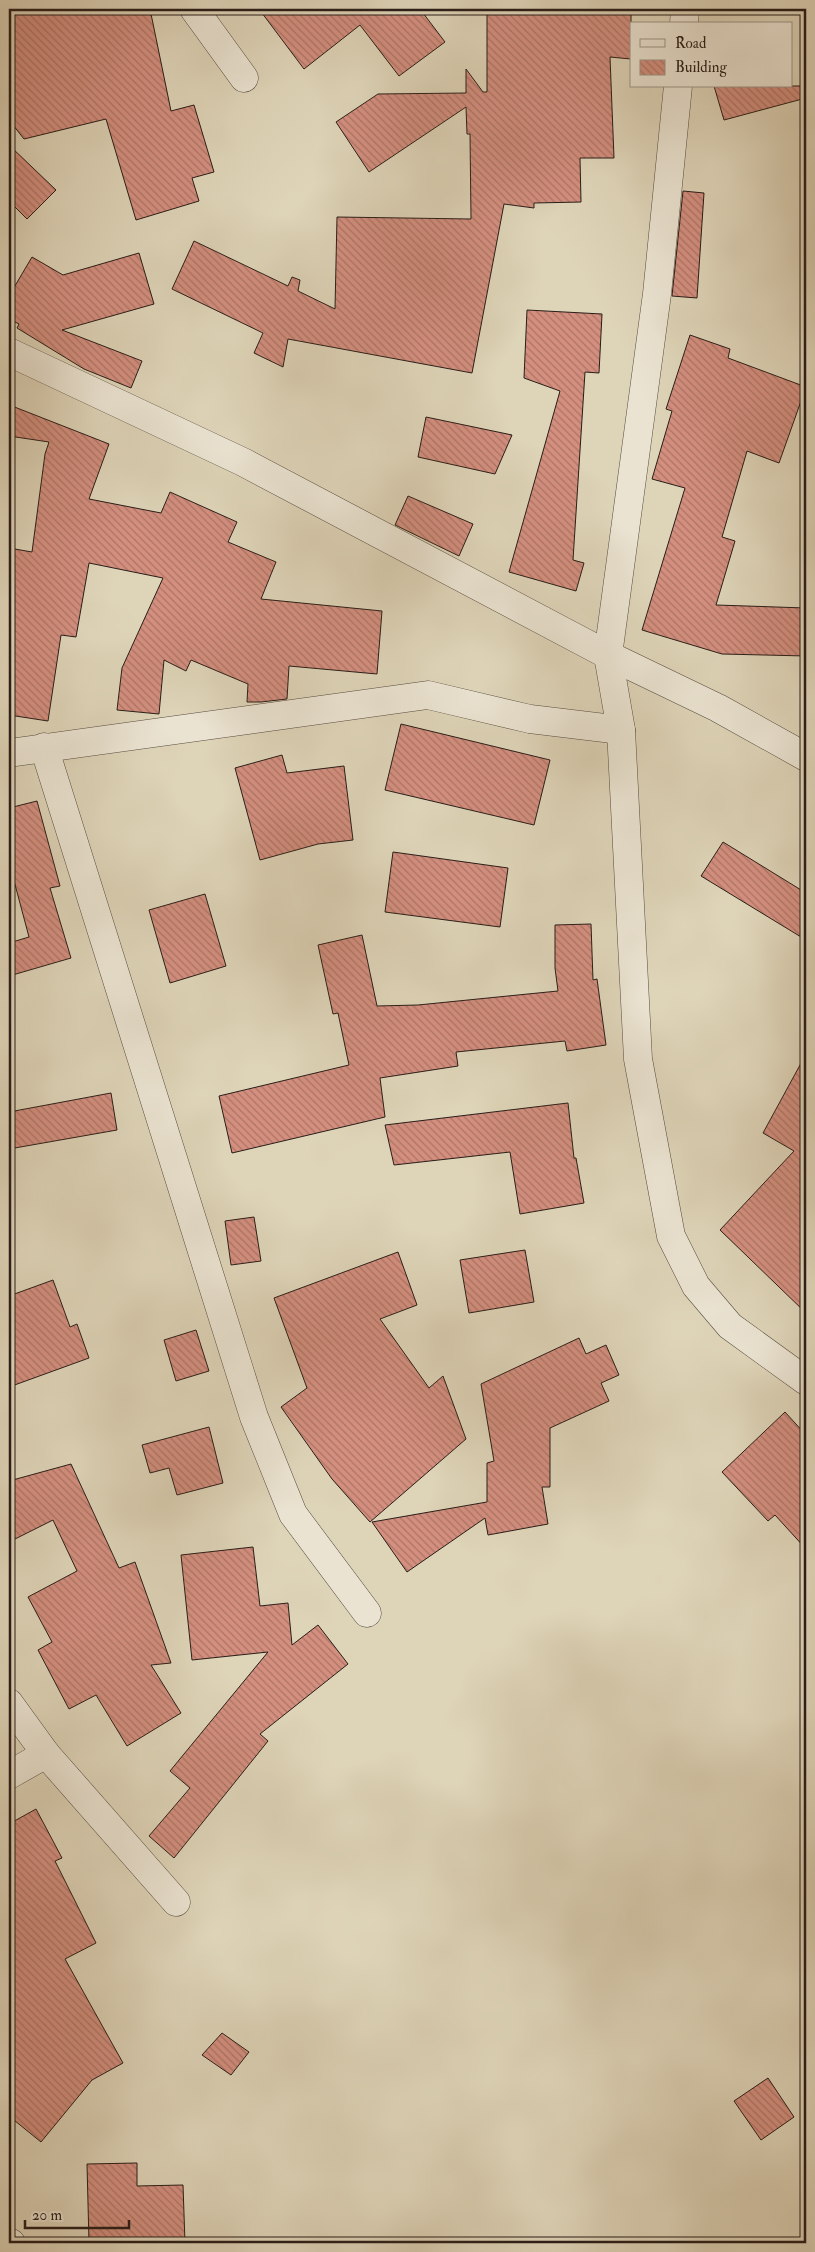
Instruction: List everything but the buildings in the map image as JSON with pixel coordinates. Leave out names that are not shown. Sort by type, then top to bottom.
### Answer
[{"type":"street","points":[[194,9],[244,78]]},
{"type":"street","points":[[684,22],[685,9]]},
{"type":"street","points":[[678,88],[657,294],[608,655],[621,730],[638,1059],[671,1236],[696,1286],[730,1326],[806,1381]]},
{"type":"street","points":[[9,352],[243,462],[608,655],[718,708],[806,757]]},
{"type":"street","points":[[9,753],[428,695],[530,719],[621,730]]},
{"type":"street","points":[[44,747],[254,1417],[293,1514],[367,1613]]},
{"type":"street","points":[[9,1703],[46,1754],[176,1902]]},
{"type":"street","points":[[9,1775],[46,1754]]}]
